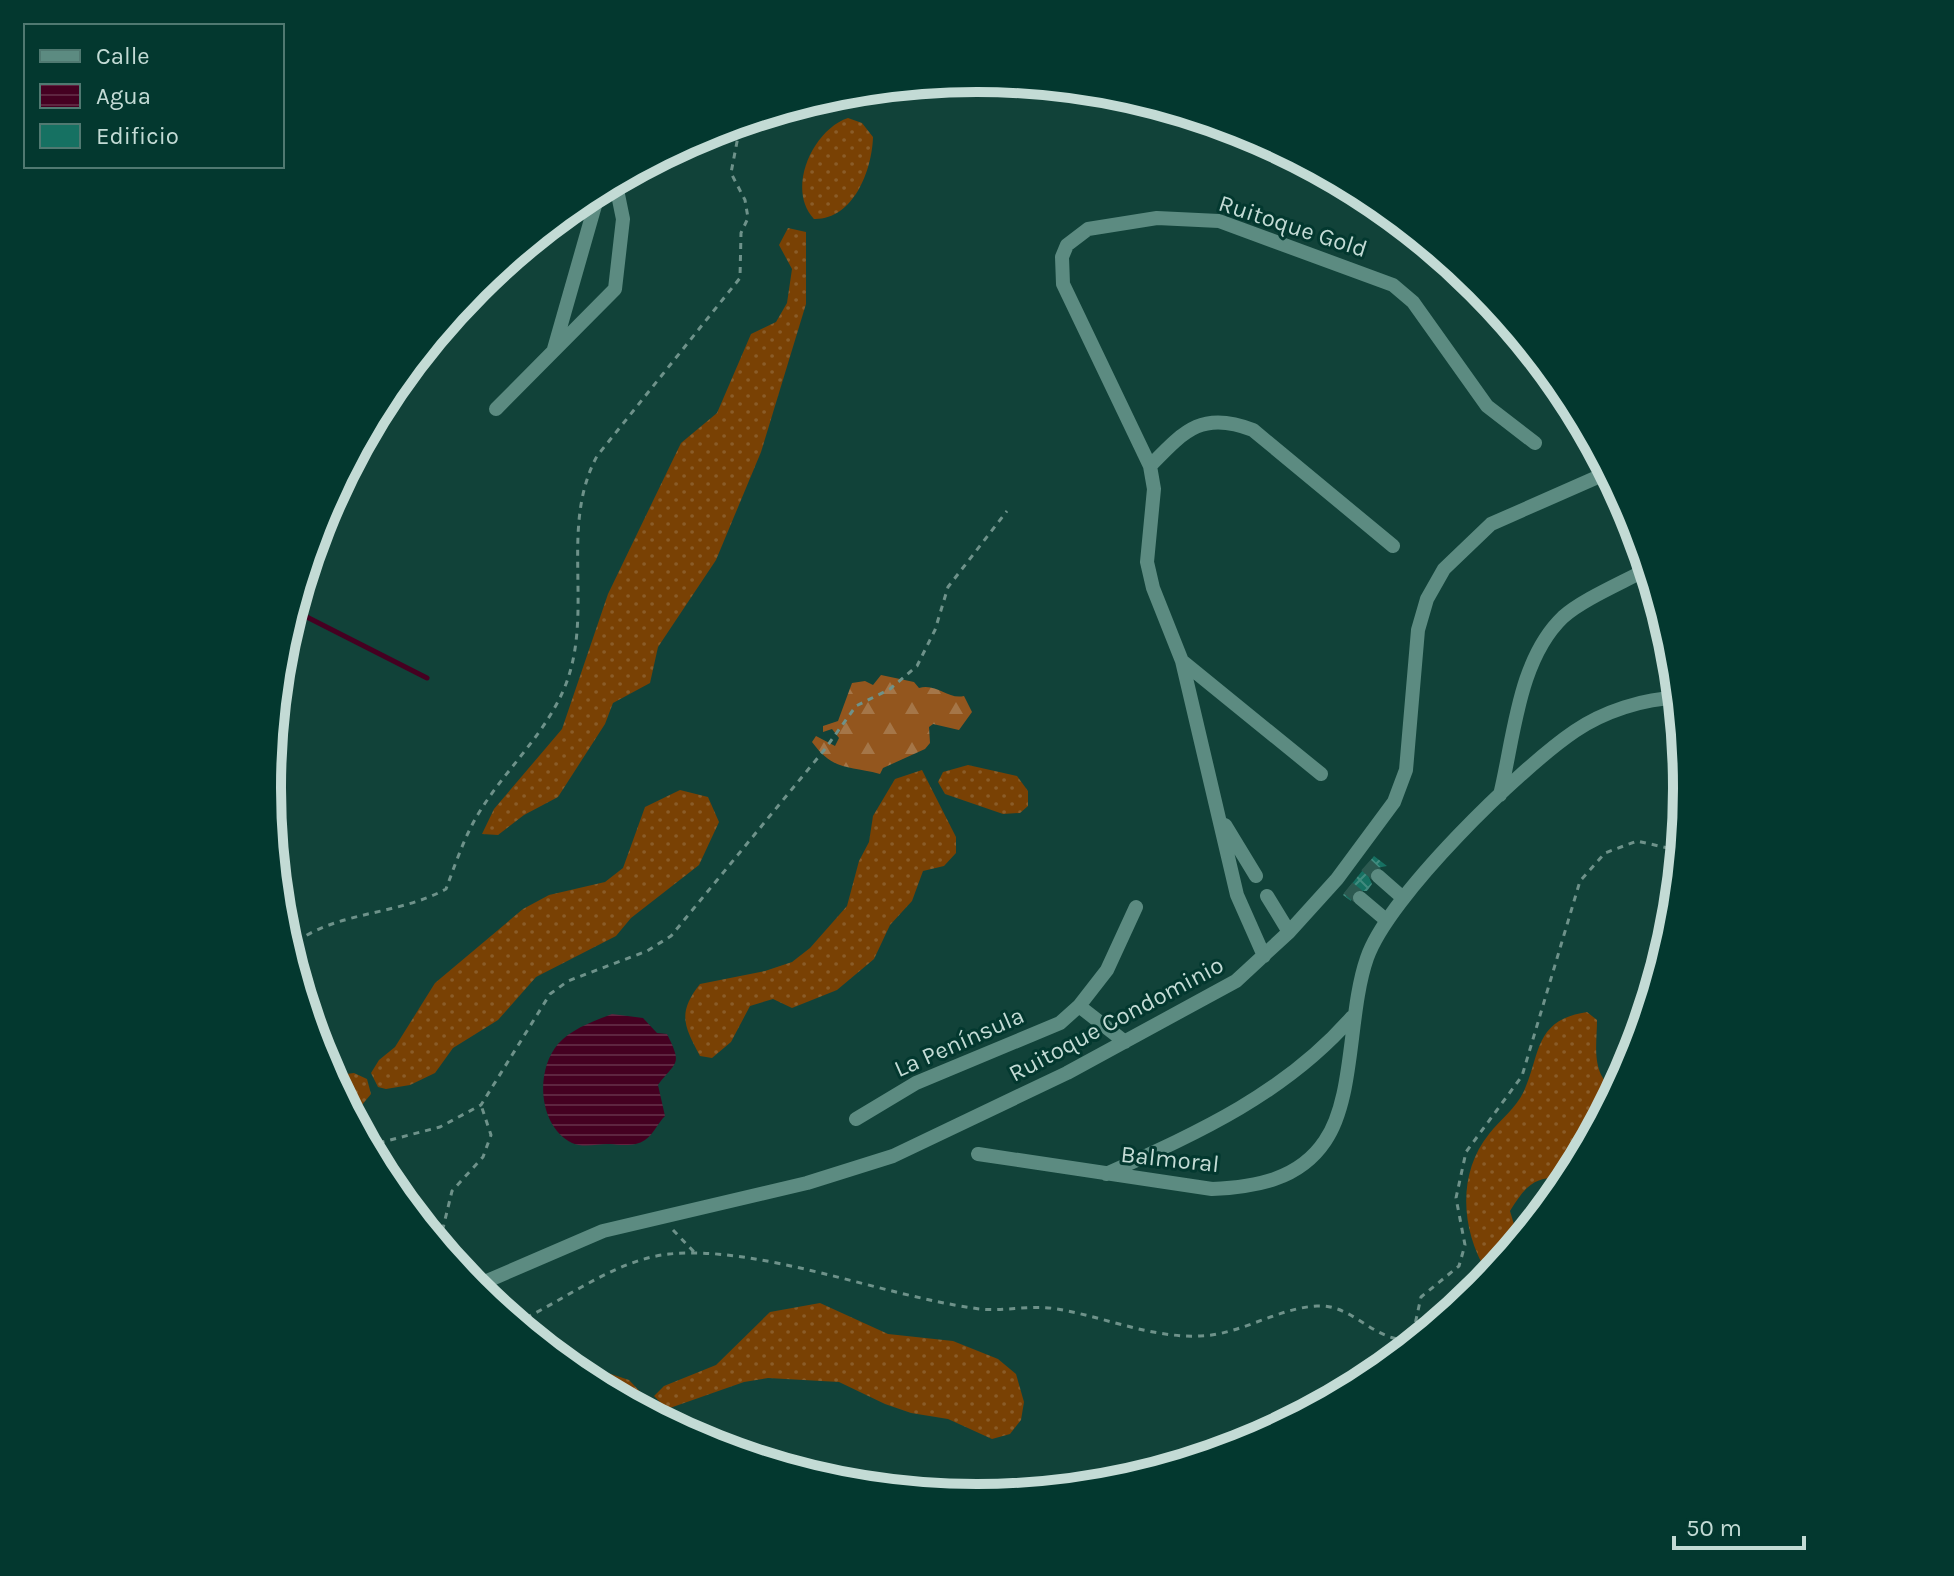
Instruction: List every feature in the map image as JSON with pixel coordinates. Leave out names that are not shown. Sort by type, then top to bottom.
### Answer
[{"type":"street","points":[[496,409],[615,289],[623,219],[617,192]]},
{"type":"street","points":[[553,353],[595,206]]},
{"type":"street","name":"Ruitoque Gold","points":[[1264,956],[1237,895],[1182,661],[1153,588],[1147,562],[1154,489],[1150,466],[1060,270],[1062,257],[1076,235],[1088,229],[1157,218],[1219,221],[1393,285],[1413,302],[1487,406],[1535,443]]},
{"type":"street","points":[[1150,466],[1180,436],[1197,425],[1216,420],[1236,423],[1253,430],[1393,546]]},
{"type":"street","name":"Ruitoque Condominio","points":[[486,1281],[603,1231],[659,1215],[807,1183],[893,1156],[1125,1042],[1236,981],[1343,883],[1361,861],[1394,802],[1406,770],[1418,630],[1427,599],[1444,569],[1491,524],[1599,476]]},
{"type":"street","name":"Balmoral","points":[[1500,795],[1530,670],[1544,641],[1565,616],[1639,574]]},
{"type":"street","name":"Ruitoque Gold","points":[[1182,661],[1321,774]]},
{"type":"street","name":"Balmoral","points":[[978,1154],[1184,1187],[1245,1188],[1278,1179],[1298,1167],[1325,1141],[1336,1119],[1352,1017],[1368,954],[1386,920],[1403,898],[1500,795],[1577,730],[1620,709],[1667,700]]},
{"type":"street","name":"Ruitoque Gold","points":[[1218,814],[1256,876]]},
{"type":"street","points":[[1378,876],[1403,898]]},
{"type":"street","points":[[1267,896],[1289,932]]},
{"type":"street","points":[[1360,898],[1386,920]]},
{"type":"street","name":"La Península","points":[[856,1119],[916,1083],[1060,1023],[1079,1006],[1107,970],[1136,907]]},
{"type":"street","points":[[1079,1006],[1125,1042]]},
{"type":"street","name":"Balmoral","points":[[1106,1174],[1199,1133],[1239,1110],[1311,1060],[1352,1017]]},
{"type":"path","points":[[298,940],[330,923],[394,910],[446,889],[477,815],[546,722],[566,682],[576,633],[577,515],[583,482],[597,456],[740,278],[741,233],[748,218],[745,200],[731,173],[738,135]]},
{"type":"path","points":[[378,1143],[440,1127],[481,1105],[550,994],[568,981],[647,951],[671,936],[825,749],[856,706],[890,689],[917,666],[935,630],[948,587],[1007,511]]},
{"type":"path","points":[[1413,1330],[1421,1297],[1459,1266],[1465,1245],[1456,1198],[1466,1152],[1522,1076],[1580,881],[1605,853],[1637,841],[1670,849]]},
{"type":"path","points":[[440,1230],[452,1191],[483,1157],[491,1135],[481,1105]]},
{"type":"path","points":[[659,1215],[696,1254]]},
{"type":"path","points":[[526,1317],[631,1264],[667,1254],[696,1254],[752,1260],[975,1309],[1056,1308],[1129,1328],[1200,1336],[1314,1306],[1338,1307],[1386,1338],[1401,1340]]},
{"type":"shaded area","points":[[848,118],[862,123],[873,137],[869,164],[850,202],[828,217],[814,219],[802,193],[807,162],[824,135]]},
{"type":"shaded area","points":[[788,228],[806,232],[806,304],[761,452],[716,560],[658,647],[650,683],[613,703],[605,724],[558,797],[524,815],[498,835],[482,834],[494,809],[562,729],[608,594],[681,443],[717,413],[751,334],[776,322],[787,303],[792,269],[779,245]]},
{"type":"shaded area","points":[[968,765],[1017,776],[1028,791],[1028,806],[1020,813],[1003,814],[945,794],[938,782],[943,772]]},
{"type":"shaded area","points":[[922,770],[956,837],[956,853],[944,866],[923,871],[912,901],[890,925],[874,959],[837,990],[792,1008],[773,999],[750,1006],[731,1042],[712,1058],[700,1056],[685,1020],[688,1003],[700,984],[765,971],[792,962],[810,948],[847,906],[859,861],[869,842],[873,816],[895,779]]},
{"type":"shaded area","points":[[680,790],[708,797],[719,822],[699,865],[631,918],[616,936],[536,977],[498,1020],[453,1048],[435,1073],[410,1085],[386,1089],[378,1087],[371,1073],[379,1060],[395,1047],[435,983],[523,909],[549,895],[605,882],[623,868],[645,807]]},
{"type":"shaded area","points":[[1587,1012],[1597,1020],[1597,1059],[1607,1083],[1556,1175],[1527,1187],[1510,1211],[1515,1229],[1483,1265],[1468,1224],[1467,1186],[1471,1168],[1489,1134],[1521,1097],[1548,1030],[1570,1016]]},
{"type":"shaded area","points":[[354,1073],[367,1079],[371,1094],[359,1108],[353,1096],[343,1074]]},
{"type":"shaded area","points":[[820,1303],[888,1334],[953,1341],[998,1359],[1016,1374],[1024,1402],[1021,1420],[1010,1434],[992,1439],[948,1419],[911,1413],[885,1404],[839,1382],[768,1378],[744,1382],[667,1409],[654,1396],[664,1386],[716,1365],[770,1312]]},
{"type":"shaded area","points":[[590,1367],[629,1380],[647,1399],[629,1391]]},
{"type":"green space","points":[[881,675],[914,682],[919,688],[964,696],[972,712],[959,730],[933,724],[929,727],[930,743],[925,749],[883,768],[880,774],[835,763],[812,742],[816,736],[835,746],[839,738],[832,729],[823,732],[823,726],[838,721],[852,683],[865,681],[873,685]]},
{"type":"water","points":[[612,1014],[643,1018],[657,1033],[667,1034],[676,1058],[673,1067],[658,1085],[665,1116],[648,1138],[637,1144],[586,1146],[572,1143],[552,1124],[547,1111],[543,1083],[546,1068],[558,1044],[569,1034]]},
{"type":"building","points":[[1374,856],[1387,866],[1371,869],[1368,875],[1372,884],[1367,891],[1353,891],[1351,901],[1343,895]]},
{"type":"waterway","points":[[303,615],[427,678]]},
{"type":"tunnel","points":[[1366,865],[1378,876]]},
{"type":"tunnel","points":[[1348,888],[1360,898]]}]
